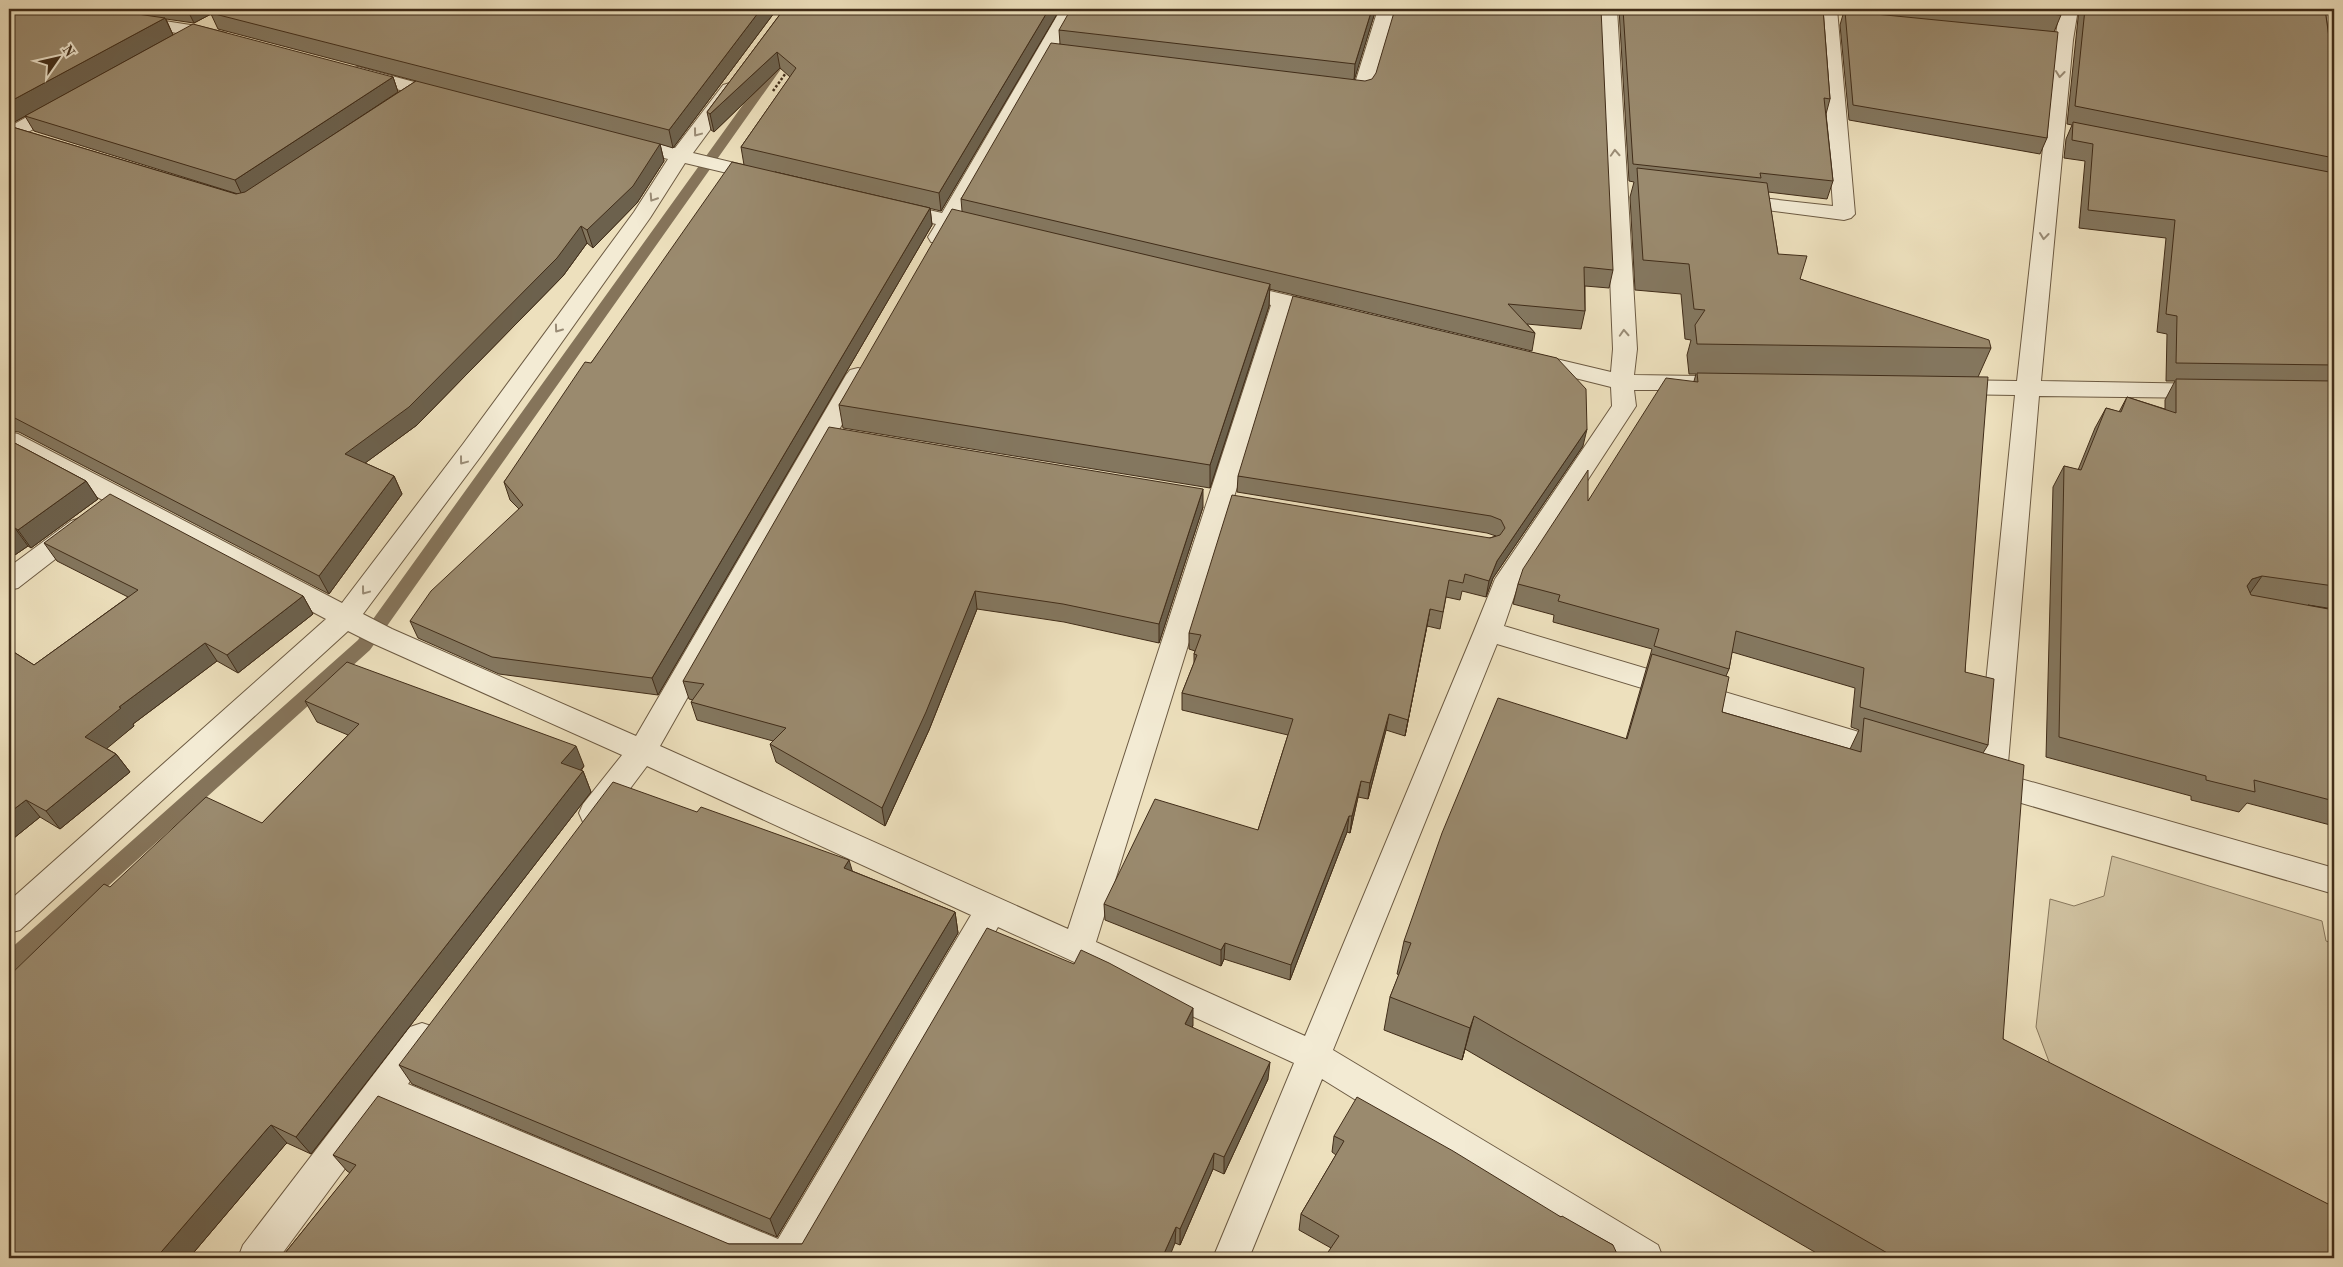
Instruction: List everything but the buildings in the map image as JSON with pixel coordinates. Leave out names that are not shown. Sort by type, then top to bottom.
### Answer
[{"type":"street","points":[[929,254],[947,221],[1054,53],[1070,9]]},
{"type":"street","points":[[1315,84],[1363,90],[1387,9]]},
{"type":"street","points":[[1232,1258],[1488,631],[1504,586],[1624,406],[1622,382],[1625,349],[1627,189],[1608,9]]},
{"type":"street","points":[[2069,9],[2054,39],[2064,131],[1977,778],[2334,881]]},
{"type":"street","points":[[2325,9],[2334,76]]},
{"type":"street","points":[[1716,199],[1844,214],[1829,15]]},
{"type":"street","points":[[172,45],[221,18]]},
{"type":"street","points":[[118,19],[197,32],[236,42]]},
{"type":"street","points":[[342,69],[466,101]]},
{"type":"street","points":[[9,920],[350,619],[643,214],[679,156],[740,76]]},
{"type":"street","points":[[394,106],[419,89]]},
{"type":"street","points":[[10,134],[79,96]]},
{"type":"street","points":[[10,134],[40,142]]},
{"type":"street","points":[[607,138],[780,180]]},
{"type":"street","points":[[873,202],[999,233]]},
{"type":"street","points":[[1217,285],[1349,317]]},
{"type":"street","points":[[1078,949],[1283,301]]},
{"type":"street","points":[[1508,355],[1622,382],[1717,384]]},
{"type":"street","points":[[578,834],[642,751],[869,357]]},
{"type":"street","points":[[1930,387],[2226,392]]},
{"type":"street","points":[[824,434],[853,439]]},
{"type":"street","points":[[9,440],[382,636],[642,751],[1314,1056],[1645,1258]]},
{"type":"street","points":[[9,581],[119,498]]},
{"type":"street","points":[[1488,631],[1917,760]]},
{"type":"street","points":[[788,1258],[991,910]]},
{"type":"street","points":[[256,1258],[442,1012]]},
{"type":"street","points":[[382,1090],[780,1258]]},
{"type":"shaded area","points":[[2112,856],[2322,921],[2326,941],[2334,944],[2334,1240],[2063,1099],[2036,1027],[2050,899],[2074,906],[2104,896]]},
{"type":"waterway","points":[[9,963],[364,645],[777,66]]}]
